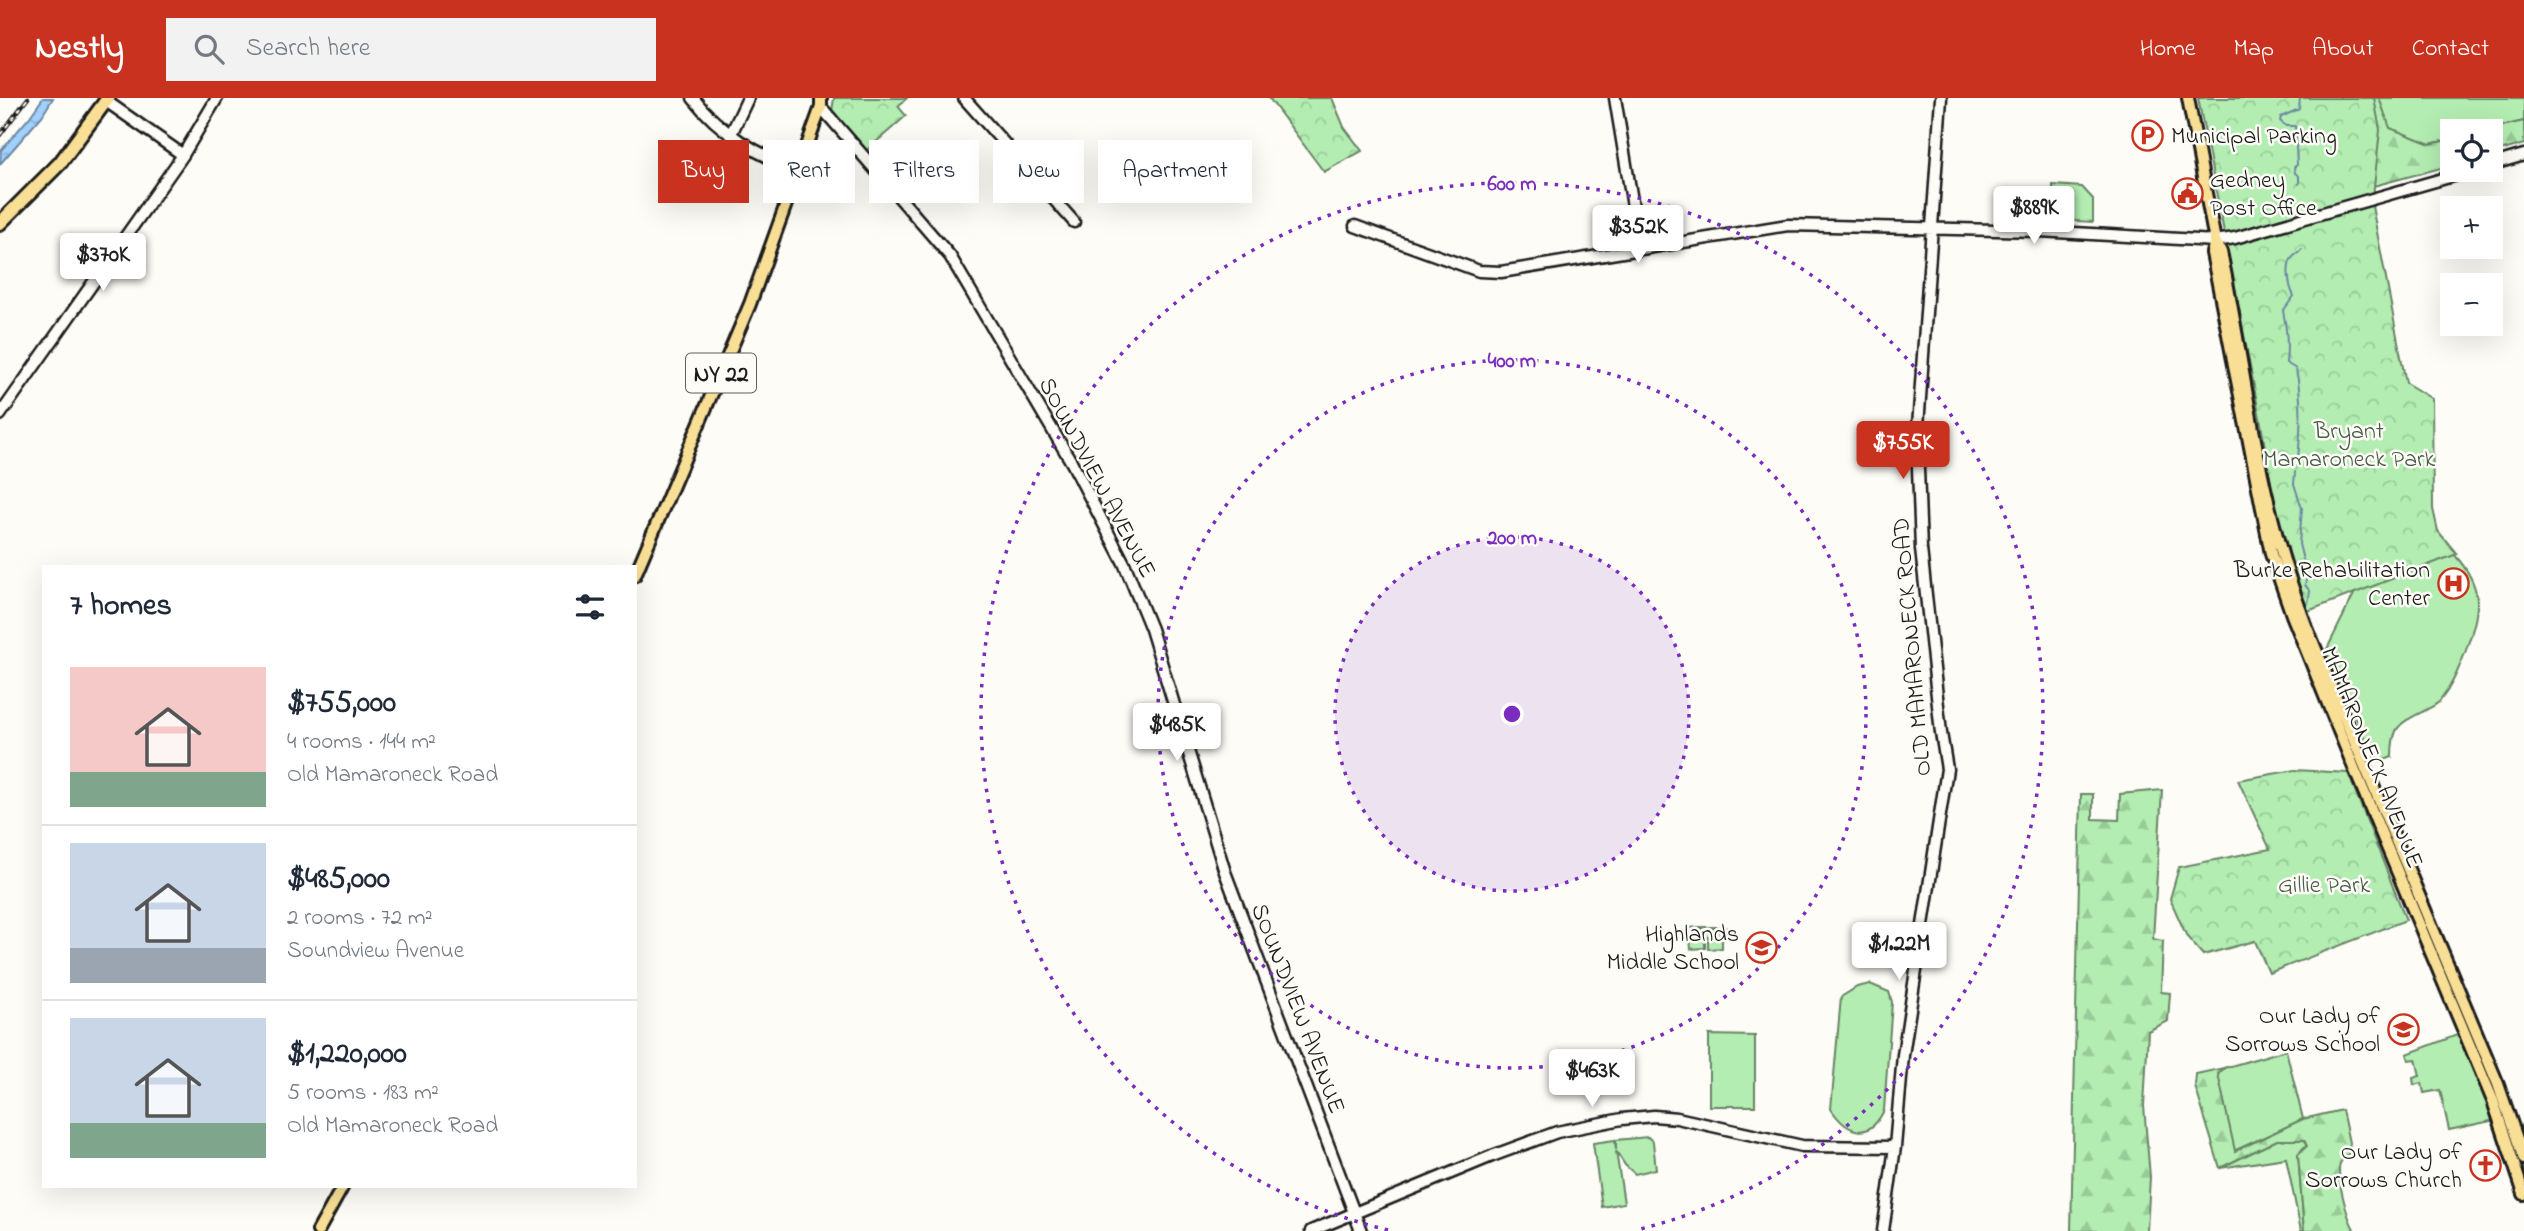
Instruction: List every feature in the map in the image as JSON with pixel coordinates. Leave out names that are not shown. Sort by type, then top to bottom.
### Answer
[{"type":"highway","points":[[0,214],[57,156],[104,99]]},
{"type":"highway","points":[[0,223],[60,163],[104,99]]},
{"type":"main road","name":"NY 22","points":[[809,140],[821,103],[828,98]]},
{"type":"main road","name":"MAMARONECK AVENUE","points":[[2188,98],[2215,241],[2221,252],[2238,333],[2267,497],[2294,592],[2494,1073],[2524,1159]]},
{"type":"main road","name":"NY 22","points":[[637,570],[750,304],[787,203]]},
{"type":"main road","name":"MAMARONECK AVENUE","points":[[2215,241],[2212,253],[2271,554],[2292,615],[2493,1101],[2524,1194]]},
{"type":"main road","points":[[318,1231],[342,1188]]},
{"type":"street","points":[[0,415],[183,155],[217,98]]},
{"type":"street","points":[[693,98],[714,121],[763,153]]},
{"type":"street","points":[[731,134],[748,98]]},
{"type":"street","points":[[964,98],[1074,222]]},
{"type":"street","points":[[1615,98],[1640,249]]},
{"type":"street","name":"OLD MAMARONECK ROAD","points":[[1883,1231],[1895,1147],[1903,1055],[1947,769],[1921,549],[1917,441],[1941,98]]},
{"type":"street","points":[[104,99],[183,155]]},
{"type":"street","name":"SOUNDVIEW AVENUE","points":[[821,103],[950,256],[1072,463],[1124,563],[1151,629],[1225,872],[1361,1231]]},
{"type":"street","points":[[2503,161],[2524,155]]},
{"type":"street","points":[[1355,226],[1479,271],[1501,272],[1788,225],[1934,228],[2215,241],[2235,238],[2440,180]]},
{"type":"street","points":[[1311,1231],[1557,1132],[1622,1119],[1654,1116],[1677,1118],[1802,1146],[1895,1147]]},
{"type":"green space","points":[[834,98],[907,98],[898,106],[906,116],[878,140],[869,140],[867,150],[864,150],[832,111]]},
{"type":"green space","points":[[1269,98],[1332,98],[1344,127],[1362,151],[1324,172]]},
{"type":"green space","name":"Bryant Mamaroneck Park","points":[[2198,98],[2374,98],[2380,130],[2372,206],[2406,383],[2432,399],[2433,509],[2438,531],[2457,554],[2308,611],[2292,570],[2276,513]]},
{"type":"green space","points":[[2203,98],[2379,98],[2390,128],[2430,144],[2440,142],[2440,168],[2228,225]]},
{"type":"green space","points":[[2379,98],[2524,98],[2524,121],[2503,126],[2503,119],[2440,119],[2440,142],[2430,144],[2389,128]]},
{"type":"green space","points":[[2524,121],[2524,144],[2503,150],[2503,126]]},
{"type":"green space","points":[[2053,185],[2082,187],[2093,199],[2093,222],[2057,220],[2053,215]]},
{"type":"green space","points":[[2453,553],[2471,578],[2477,600],[2474,624],[2465,653],[2440,701],[2399,727],[2394,738],[2392,757],[2382,761],[2374,760],[2374,748],[2367,744],[2326,651],[2357,588]]},
{"type":"green space","name":"Gillie Park","points":[[2295,770],[2348,773],[2406,920],[2269,973],[2255,941],[2203,955],[2187,937],[2170,899],[2179,867],[2270,849],[2238,780]]},
{"type":"green space","points":[[2162,790],[2153,939],[2163,941],[2161,992],[2170,993],[2168,1021],[2148,1031],[2144,1106],[2150,1177],[2147,1231],[2071,1231],[2081,794],[2093,794],[2093,819],[2119,820],[2120,794]]},
{"type":"green space","points":[[1700,927],[1702,938],[1702,927],[1713,927],[1714,938],[1719,937],[1715,937],[1715,927],[1726,927],[1722,948],[1708,949],[1708,937],[1705,938],[1705,948],[1691,949],[1689,928]]},
{"type":"green space","points":[[1870,984],[1889,992],[1892,1002],[1884,1110],[1872,1127],[1858,1130],[1844,1124],[1831,1109],[1841,997],[1857,987]]},
{"type":"green space","points":[[2465,1032],[2500,1119],[2449,1130],[2440,1090],[2424,1093],[2422,1083],[2414,1085],[2413,1078],[2420,1076],[2416,1059],[2409,1060],[2407,1054]]},
{"type":"green space","points":[[1709,1035],[1755,1036],[1755,1106],[1709,1106]]},
{"type":"green space","points":[[2286,1050],[2303,1119],[2234,1151],[2218,1074],[2224,1068]]},
{"type":"green space","points":[[2224,1068],[2218,1074],[2235,1151],[2303,1119],[2342,1110],[2351,1152],[2344,1157],[2339,1170],[2345,1207],[2354,1229],[2352,1231],[2304,1231],[2298,1154],[2307,1146],[2304,1140],[2277,1140],[2220,1168],[2195,1086],[2196,1074]]},
{"type":"green space","points":[[1648,1137],[1653,1142],[1656,1169],[1635,1174],[1616,1151],[1624,1203],[1602,1207],[1593,1143],[1615,1140],[1616,1150],[1616,1140]]},
{"type":"green space","points":[[2277,1140],[2304,1140],[2307,1144],[2298,1154],[2304,1231],[2301,1231],[2286,1158],[2220,1168]]},
{"type":"water","points":[[43,98],[53,98],[42,116],[0,164],[1,150]]},
{"type":"waterway","points":[[2282,98],[2289,98]]},
{"type":"waterway","points":[[2299,184],[2299,176],[2294,167],[2297,165],[2295,126],[2286,126],[2280,121],[2281,117],[2299,109],[2300,98]]},
{"type":"waterway","points":[[2298,458],[2299,391],[2296,369],[2286,363],[2287,337],[2283,311],[2294,296],[2289,282],[2289,265],[2302,249]]},
{"type":"waterway","points":[[2295,472],[2294,484],[2302,508],[2299,544],[2307,576],[2305,585],[2310,591],[2308,603]]},
{"type":"railway","points":[[0,135],[28,98]]},
{"type":"place","name":"Municipal Parking","points":[[2148,135]]},
{"type":"place","name":"Gedney Post Office","points":[[2187,193]]},
{"type":"place","name":"Burke Rehabilitation Center","points":[[2453,583]]},
{"type":"place","name":"Highlands Middle School","points":[[1762,947]]},
{"type":"place","name":"Our Lady of Sorrows School","points":[[2403,1029]]},
{"type":"place","name":"Our Lady of Sorrows Church","points":[[2485,1165]]}]
